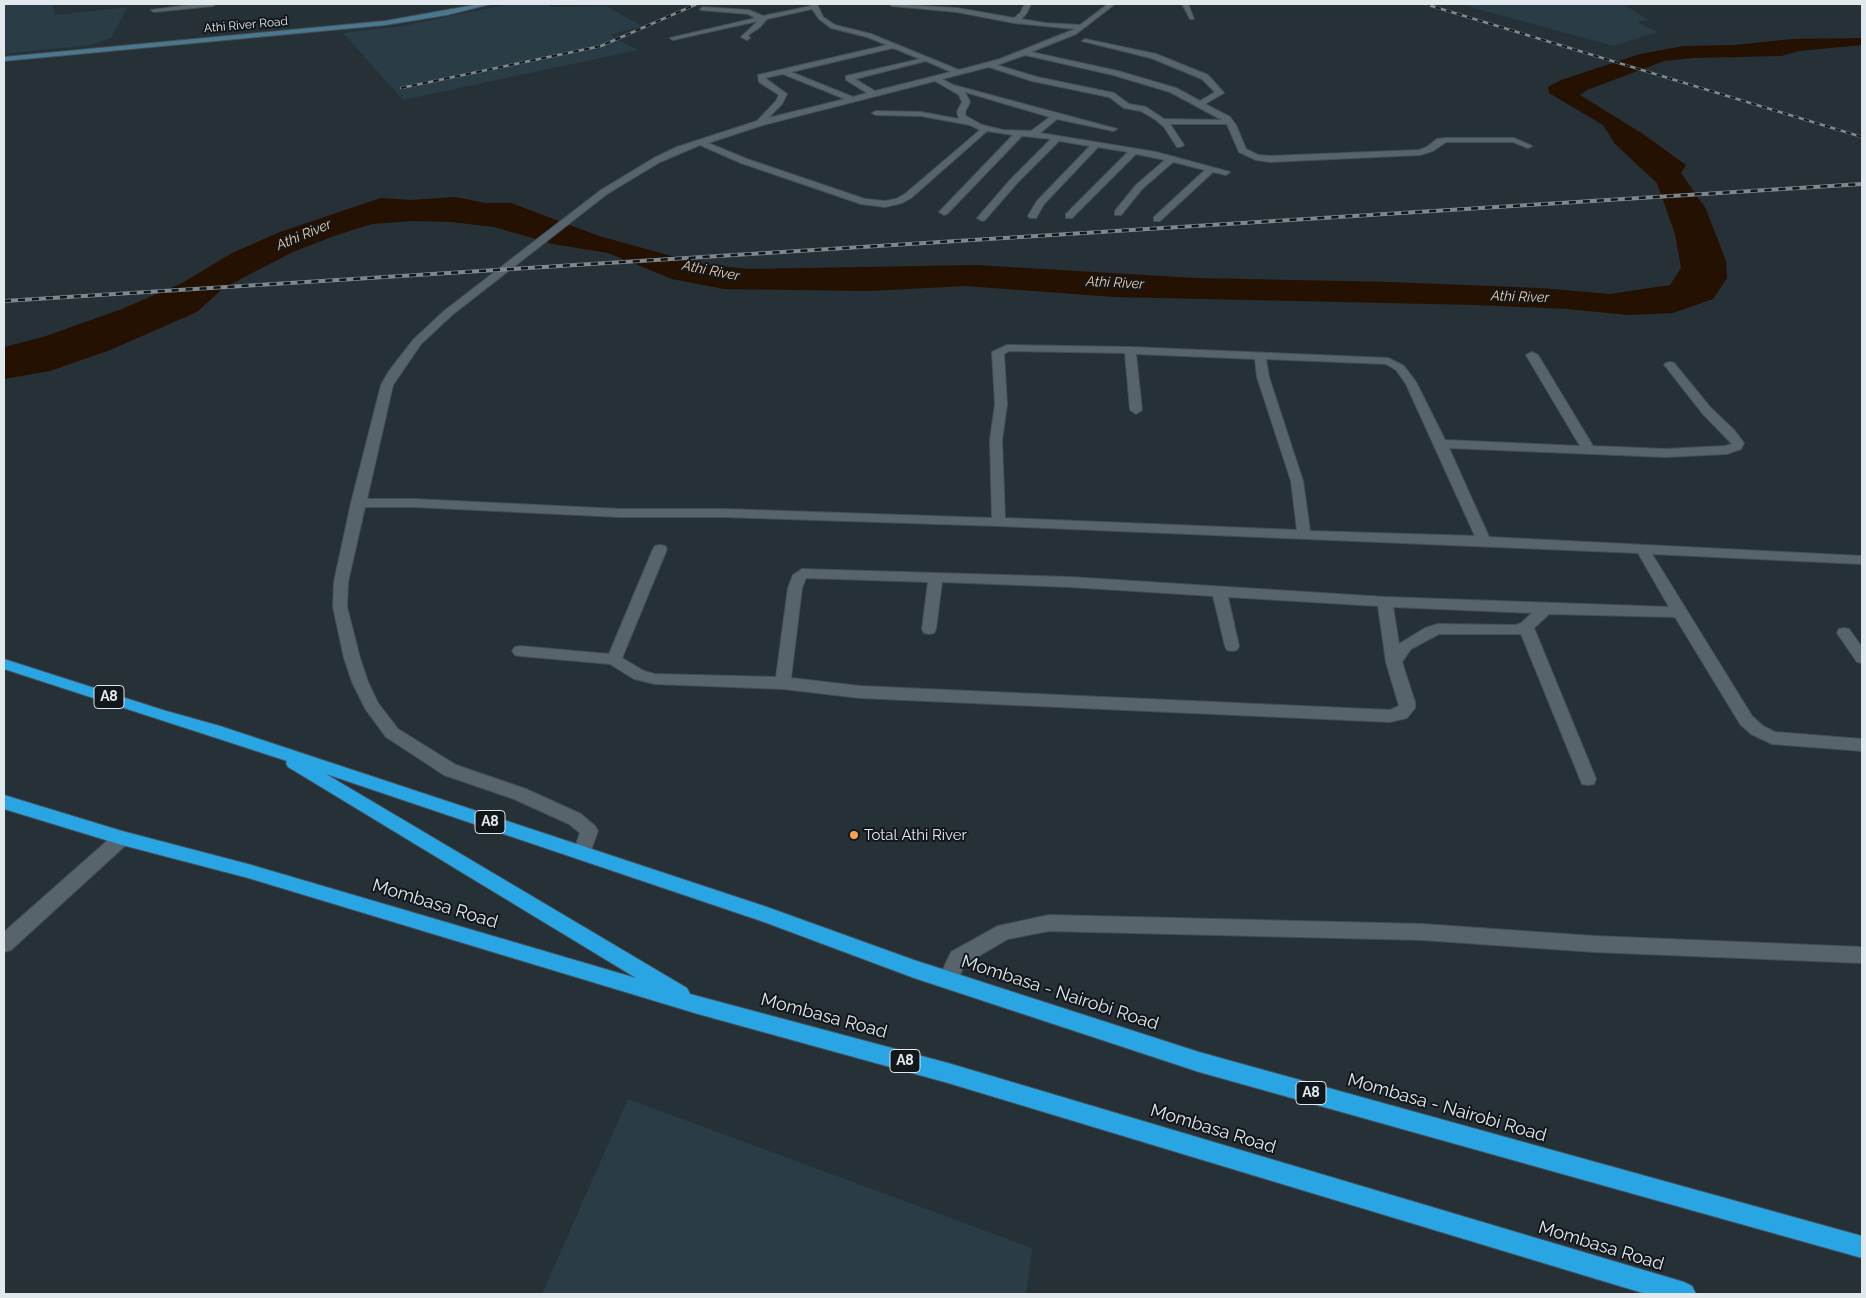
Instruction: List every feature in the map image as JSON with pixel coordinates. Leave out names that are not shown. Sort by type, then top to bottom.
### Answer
[{"type":"highway","name":"A8","points":[[4,664],[161,715],[214,730],[582,852]]},
{"type":"highway","points":[[271,749],[698,1005]]},
{"type":"highway","name":"A8","points":[[4,802],[122,838]]},
{"type":"highway","name":"Mombasa Road","points":[[122,838],[248,872],[698,1005],[948,1073],[1684,1294]]},
{"type":"highway","name":"Mombasa - Nairobi Road","points":[[582,852],[767,915],[880,958],[1199,1062],[1862,1247]]},
{"type":"main road","name":"Athi River Road","points":[[4,59],[385,23],[437,15],[488,4]]},
{"type":"street","points":[[154,10],[214,4]]},
{"type":"street","points":[[892,4],[957,10],[1014,21],[1083,27]]},
{"type":"street","points":[[1014,21],[1023,14],[1028,4]]},
{"type":"street","points":[[582,852],[589,831],[575,819],[520,794],[450,770],[392,733],[372,706],[355,666],[340,607],[341,582],[387,385],[395,371],[417,342],[448,313],[604,192],[635,172],[680,149],[760,123],[872,93],[938,79],[1025,53],[1074,33],[1112,4]]},
{"type":"street","points":[[1185,4],[1192,18]]},
{"type":"street","points":[[673,38],[814,5],[830,26],[869,35],[960,73]]},
{"type":"street","points":[[703,9],[750,12],[764,18]]},
{"type":"street","points":[[747,38],[744,36],[764,18]]},
{"type":"street","points":[[1085,42],[1153,56],[1206,76],[1220,93],[1200,104]]},
{"type":"street","points":[[760,123],[783,94],[762,80],[761,77],[895,45]]},
{"type":"street","points":[[1025,53],[1144,80],[1173,90],[1221,115],[1230,122],[1242,150],[1251,156],[1262,158],[1420,152],[1430,150],[1440,141],[1446,140],[1514,140],[1528,146]]},
{"type":"street","points":[[820,86],[927,59]]},
{"type":"street","points":[[990,65],[1040,80],[1106,93],[1127,106],[1143,109],[1162,121],[1180,145]]},
{"type":"street","points":[[785,72],[851,99]]},
{"type":"street","points":[[938,79],[954,87],[1056,116],[1112,129]]},
{"type":"street","points":[[842,80],[872,93]]},
{"type":"street","points":[[954,87],[964,97],[966,102],[961,114],[969,122]]},
{"type":"street","points":[[876,113],[921,114],[969,122],[985,129],[1058,137],[1134,151],[1226,172]]},
{"type":"street","points":[[1033,134],[1056,116]]},
{"type":"street","points":[[1162,121],[1230,122]]},
{"type":"street","points":[[699,142],[724,154],[864,202],[885,204],[899,201],[908,196],[985,129]]},
{"type":"street","points":[[944,212],[1020,133]]},
{"type":"street","points":[[982,218],[1014,181],[1058,137]]},
{"type":"street","points":[[1033,216],[1040,203],[1054,187],[1096,144]]},
{"type":"street","points":[[1069,216],[1134,151]]},
{"type":"street","points":[[1118,213],[1139,187],[1171,159]]},
{"type":"street","points":[[1157,219],[1211,169]]},
{"type":"street","points":[[999,522],[996,449],[1001,404],[998,352],[1006,348],[1016,348],[1260,355],[1379,360],[1395,364],[1412,384],[1484,541]]},
{"type":"street","points":[[1130,350],[1136,410]]},
{"type":"street","points":[[1260,355],[1263,377],[1297,481],[1304,535]]},
{"type":"street","points":[[1532,356],[1588,449]]},
{"type":"street","points":[[1441,444],[1665,453],[1727,450],[1737,446],[1738,443],[1731,434],[1706,410],[1670,365]]},
{"type":"street","points":[[358,503],[414,503],[620,513],[724,513],[999,522],[1484,541],[1862,560]]},
{"type":"street","points":[[1642,548],[1746,720],[1757,730],[1772,738],[1862,745]]},
{"type":"street","points":[[614,660],[660,549]]},
{"type":"street","points":[[782,683],[795,588],[798,578],[802,574],[1070,582],[1385,602],[1545,609],[1679,612]]},
{"type":"street","points":[[929,629],[936,577]]},
{"type":"street","points":[[1219,590],[1232,646]]},
{"type":"street","points":[[520,651],[576,654],[614,660],[639,675],[654,678],[739,683],[782,683],[860,692],[1390,716],[1401,714],[1406,708],[1405,693],[1394,662],[1385,602]]},
{"type":"street","points":[[1394,662],[1406,645],[1438,629],[1509,631],[1526,627],[1545,609]]},
{"type":"street","points":[[1526,627],[1588,780]]},
{"type":"street","points":[[1844,633],[1862,658]]},
{"type":"street","points":[[4,944],[122,838]]},
{"type":"street","points":[[948,980],[958,958],[982,944],[1004,932],[1049,923],[1422,932],[1594,944],[1862,955]]},
{"type":"shaded area","points":[[4,4],[53,4],[55,15],[128,7],[111,38],[91,45],[4,54]]},
{"type":"shaded area","points":[[508,4],[547,4],[552,7],[606,6],[642,26],[609,35],[638,50],[403,100],[343,33],[403,26]]},
{"type":"shaded area","points":[[1459,4],[1623,4],[1649,20],[1637,22],[1657,32],[1614,46]]},
{"type":"shaded area","points":[[628,1099],[1032,1248],[1026,1294],[542,1294]]},
{"type":"water","name":"Athi River","points":[[1862,38],[1862,45],[1799,51],[1781,56],[1694,58],[1664,61],[1587,90],[1580,95],[1643,134],[1686,165],[1681,173],[1706,209],[1726,261],[1727,278],[1713,299],[1673,313],[1628,315],[1567,309],[1476,305],[1115,297],[965,286],[870,291],[724,289],[672,279],[608,253],[553,244],[494,227],[451,222],[413,221],[372,224],[334,236],[293,252],[221,290],[197,312],[110,350],[50,371],[4,379],[4,347],[43,337],[122,309],[182,283],[232,253],[280,232],[381,198],[410,200],[455,197],[486,203],[511,203],[599,236],[702,264],[748,269],[976,265],[1196,278],[1391,282],[1540,288],[1610,294],[1670,285],[1681,268],[1675,234],[1657,183],[1615,144],[1603,125],[1549,93],[1548,87],[1561,80],[1640,54],[1684,46],[1735,45],[1792,39]]},
{"type":"railway","points":[[401,88],[601,46],[697,4]]},
{"type":"railway","points":[[1425,4],[1862,137]]},
{"type":"railway","points":[[4,301],[1862,184]]},
{"type":"place","name":"Total Athi River","points":[[854,835]]}]
